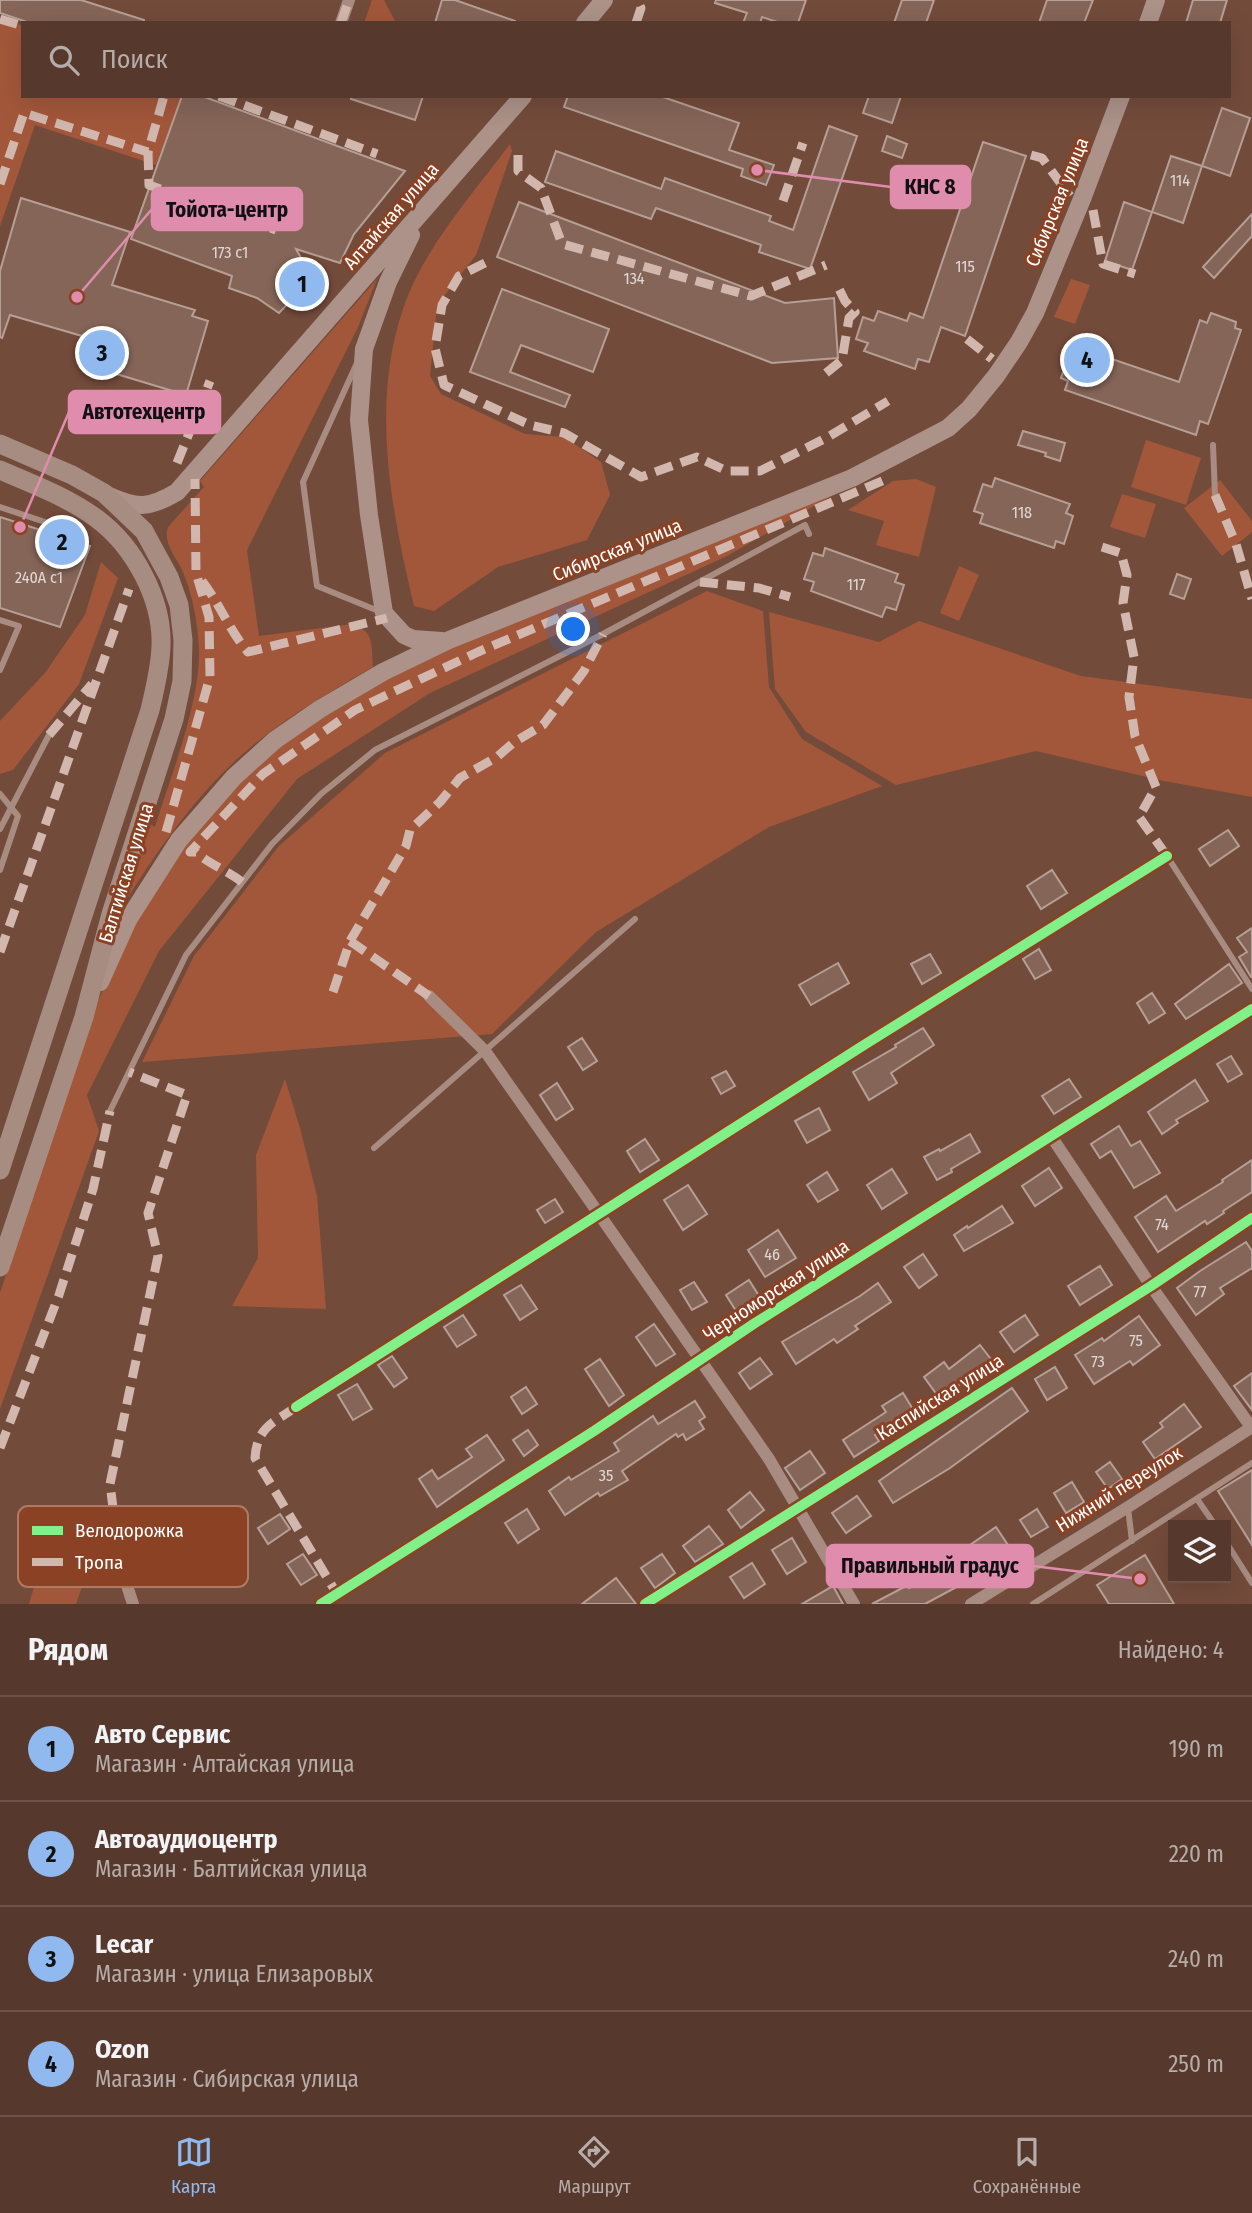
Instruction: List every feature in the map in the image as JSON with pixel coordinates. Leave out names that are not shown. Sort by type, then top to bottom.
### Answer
[{"type":"main road","points":[[587,21],[604,0]]},
{"type":"main road","points":[[1149,21],[1156,0]]},
{"type":"main road","name":"Алтайская улица","points":[[104,493],[127,504],[143,506],[159,503],[177,492],[521,98]]},
{"type":"main road","name":"Сибирская улица","points":[[84,1017],[128,920],[179,840],[234,777],[275,740],[320,709],[383,672],[449,640],[852,478],[948,428],[969,409],[996,376],[1035,313],[1120,98]]},
{"type":"main road","points":[[425,209],[388,282],[364,349],[359,419],[369,515],[384,613],[393,626],[413,639],[435,642],[449,640]]},
{"type":"main road","name":"Балтийская улица","points":[[0,444],[72,475],[104,493],[144,531],[169,577],[179,605],[183,640],[182,681],[174,719],[111,914],[84,1017],[0,1266]]},
{"type":"main road","name":"Балтийская улица","points":[[0,470],[67,500],[96,518],[126,546],[139,565],[147,584],[156,613],[161,645],[158,679],[150,710],[0,1170]]},
{"type":"street","points":[[342,21],[349,0]]},
{"type":"street","points":[[296,1407],[864,1045],[1167,856]]},
{"type":"street","points":[[429,996],[485,1051],[600,1214],[769,1459],[854,1604]]},
{"type":"street","name":"Черноморская улица","points":[[321,1604],[594,1431],[755,1323],[1252,1009]]},
{"type":"street","points":[[1051,1136],[1151,1286],[1252,1427]]},
{"type":"street","name":"Каспийская улица","points":[[645,1604],[1151,1286],[1252,1218]]},
{"type":"street","name":"Нижний переулок","points":[[971,1604],[1252,1427]]},
{"type":"street","points":[[127,1587],[133,1604]]},
{"type":"lane","points":[[364,349],[303,482],[317,586],[384,613]]},
{"type":"lane","points":[[1213,445],[1215,495]]},
{"type":"lane","points":[[0,507],[80,537]]},
{"type":"lane","points":[[110,1111],[186,955],[272,844],[321,794],[375,750],[603,634],[805,524],[809,534]]},
{"type":"lane","points":[[0,620],[19,626],[0,670]]},
{"type":"lane","points":[[0,829],[49,735]]},
{"type":"lane","points":[[0,794],[18,816],[0,870]]},
{"type":"lane","points":[[1167,856],[1252,989]]},
{"type":"lane","points":[[374,1148],[635,919]]},
{"type":"lane","points":[[1033,1604],[1252,1463]]},
{"type":"lane","points":[[1197,1499],[1211,1520]]},
{"type":"lane","points":[[1128,1507],[1132,1541]]},
{"type":"lane","points":[[1231,1550],[1252,1583]]},
{"type":"shaded area","points":[[372,0],[384,0],[395,21],[365,21]]},
{"type":"shaded area","points":[[0,19],[21,25],[21,98],[181,98],[156,165],[35,125],[0,226]]},
{"type":"shaded area","points":[[510,144],[512,151],[476,255],[437,305],[430,376],[441,394],[525,434],[564,437],[601,462],[610,495],[587,540],[498,567],[434,611],[414,606],[397,529],[387,449],[389,370],[396,331],[419,273],[455,216]]},
{"type":"shaded area","points":[[377,279],[358,327],[247,550],[259,636],[353,624],[368,636],[372,646],[373,667],[296,714],[233,763],[181,821],[122,907],[148,823],[155,827],[176,762],[190,716],[198,671],[199,650],[194,610],[183,572],[167,538],[168,527],[204,487],[200,481]]},
{"type":"shaded area","points":[[1071,279],[1090,285],[1075,324],[1054,317]]},
{"type":"shaded area","points":[[1146,440],[1201,458],[1186,505],[1131,487]]},
{"type":"shaded area","points":[[916,479],[936,487],[919,557],[876,545],[884,521],[848,510],[893,481]]},
{"type":"shaded area","points":[[1220,480],[1252,521],[1252,532],[1222,556],[1184,508]]},
{"type":"shaded area","points":[[835,494],[727,556],[430,693],[297,779],[159,951],[87,1095],[99,1131],[0,1409],[0,1293],[85,1033],[128,929],[178,848],[269,752],[324,712],[425,657]]},
{"type":"shaded area","points":[[1122,494],[1156,504],[1145,538],[1110,527]]},
{"type":"shaded area","points":[[101,562],[118,578],[79,684],[13,770],[0,774],[0,721],[45,673],[85,615]]},
{"type":"shaded area","points":[[959,566],[979,575],[959,621],[940,613]]},
{"type":"shaded area","points":[[707,591],[763,611],[769,687],[802,739],[882,786],[769,827],[596,932],[492,1034],[142,1062],[194,956],[279,846],[385,753]]},
{"type":"shaded area","points":[[769,612],[879,642],[919,621],[1081,676],[1252,699],[1252,797],[1164,781],[1036,751],[896,785],[806,732],[775,689]]},
{"type":"shaded area","points":[[285,1079],[317,1196],[326,1309],[232,1306],[258,1258],[256,1155]]},
{"type":"shaded area","points":[[34,1587],[82,1587],[76,1604],[29,1604]]},
{"type":"building","points":[[0,0],[81,0],[144,21],[24,21],[0,13]]},
{"type":"building","points":[[442,0],[455,0],[515,21],[436,21]]},
{"type":"building","points":[[716,0],[806,0],[799,21],[774,21],[762,17],[761,21],[744,21],[747,13],[715,3]]},
{"type":"building","points":[[902,0],[934,0],[927,21],[895,21]]},
{"type":"building","points":[[1047,0],[1093,0],[1085,21],[1040,21]]},
{"type":"building","points":[[1193,0],[1227,0],[1221,21],[1187,21]]},
{"type":"building","points":[[181,98],[207,98],[405,171],[354,234],[340,263],[296,249],[312,278],[279,313],[257,298],[229,288],[232,276],[131,239]]},
{"type":"building","points":[[351,98],[422,98],[415,120]]},
{"type":"building","points":[[567,98],[666,98],[739,123],[729,150],[774,165],[766,185],[741,176],[743,169],[564,107]]},
{"type":"building","points":[[868,98],[900,98],[892,123],[863,113]]},
{"type":"building","points":[[1222,108],[1250,118],[1230,176],[1202,166]]},
{"type":"building","points":[[829,126],[857,136],[810,269],[759,252],[761,245],[656,208],[651,219],[545,182],[556,151],[661,189],[665,178],[771,216],[769,221],[793,230]]},
{"type":"building","points":[[887,136],[907,144],[902,158],[882,151]]},
{"type":"building","points":[[983,142],[1026,156],[965,336],[941,327],[929,362],[918,359],[915,369],[864,351],[868,343],[856,339],[863,317],[874,321],[878,311],[907,321],[910,313],[923,318]]},
{"type":"building","points":[[1171,156],[1202,166],[1183,223],[1152,212]]},
{"type":"building","points":[[21,198],[130,232],[112,285],[195,310],[192,316],[208,321],[186,395],[90,366],[99,341],[10,315],[2,338],[0,337],[0,271]]},
{"type":"building","points":[[519,202],[785,303],[834,298],[838,358],[772,363],[497,257]]},
{"type":"building","points":[[1124,202],[1152,212],[1132,270],[1105,261]]},
{"type":"building","points":[[1252,214],[1252,236],[1214,278],[1203,267]]},
{"type":"building","points":[[502,289],[609,329],[593,372],[521,345],[510,372],[570,395],[565,407],[470,372]]},
{"type":"building","points":[[1211,313],[1236,322],[1235,328],[1241,330],[1208,424],[1200,421],[1196,435],[1065,390],[1068,381],[1061,378],[1069,355],[1077,358],[1080,348],[1179,382],[1200,320],[1207,323]]},
{"type":"building","points":[[1023,431],[1065,443],[1060,461],[1045,456],[1046,453],[1018,445]]},
{"type":"building","points":[[995,478],[1070,504],[1066,513],[1073,516],[1064,544],[1056,541],[1054,548],[980,523],[983,514],[974,511],[983,484],[992,487]]},
{"type":"building","points":[[0,517],[90,546],[60,627],[0,608]]},
{"type":"building","points":[[825,548],[898,574],[895,582],[904,585],[896,610],[886,607],[882,617],[811,591],[814,582],[804,579],[813,553],[823,556]]},
{"type":"building","points":[[1177,574],[1191,579],[1184,599],[1170,594]]},
{"type":"building","points":[[1228,830],[1239,846],[1210,866],[1199,849]]},
{"type":"building","points":[[1052,870],[1067,893],[1041,909],[1027,886]]},
{"type":"building","points":[[1252,928],[1251,977],[1239,957],[1247,952],[1237,938]]},
{"type":"building","points":[[1039,949],[1051,970],[1035,979],[1023,959]]},
{"type":"building","points":[[930,954],[941,973],[922,984],[911,964]]},
{"type":"building","points":[[838,963],[849,983],[811,1005],[799,985]]},
{"type":"building","points":[[1229,964],[1242,983],[1186,1019],[1175,1004]]},
{"type":"building","points":[[1152,993],[1165,1013],[1149,1023],[1137,1003]]},
{"type":"building","points":[[923,1028],[934,1045],[891,1073],[897,1083],[869,1100],[853,1072]]},
{"type":"building","points":[[582,1038],[597,1061],[583,1070],[568,1047]]},
{"type":"building","points":[[1231,1056],[1242,1074],[1228,1082],[1217,1064]]},
{"type":"building","points":[[726,1071],[735,1086],[721,1094],[712,1078]]},
{"type":"building","points":[[1069,1079],[1081,1097],[1054,1114],[1042,1096]]},
{"type":"building","points":[[1195,1080],[1208,1101],[1176,1120],[1178,1123],[1162,1134],[1148,1112]]},
{"type":"building","points":[[557,1083],[573,1109],[556,1120],[540,1095]]},
{"type":"building","points":[[819,1108],[830,1130],[807,1143],[795,1121]]},
{"type":"building","points":[[1119,1126],[1131,1146],[1140,1141],[1160,1173],[1134,1188],[1111,1151],[1100,1158],[1091,1144]]},
{"type":"building","points":[[970,1134],[980,1152],[937,1180],[924,1157]]},
{"type":"building","points":[[645,1139],[659,1160],[640,1172],[627,1151]]},
{"type":"building","points":[[1252,1160],[1252,1192],[1207,1224],[1205,1221],[1158,1252],[1135,1217],[1166,1196],[1176,1211],[1223,1182],[1222,1180]]},
{"type":"building","points":[[1049,1168],[1062,1188],[1035,1206],[1022,1186]]},
{"type":"building","points":[[892,1169],[907,1193],[882,1209],[867,1185]]},
{"type":"building","points":[[827,1172],[838,1190],[818,1202],[807,1185]]},
{"type":"building","points":[[688,1185],[707,1214],[683,1230],[664,1200]]},
{"type":"building","points":[[555,1199],[563,1212],[545,1223],[537,1210]]},
{"type":"building","points":[[1002,1206],[1013,1223],[964,1251],[954,1235]]},
{"type":"building","points":[[778,1230],[796,1258],[765,1277],[748,1250]]},
{"type":"building","points":[[1246,1242],[1252,1251],[1252,1268],[1220,1288],[1224,1294],[1196,1315],[1177,1288]]},
{"type":"building","points":[[923,1254],[937,1275],[919,1288],[904,1267]]},
{"type":"building","points":[[1100,1266],[1112,1285],[1080,1305],[1068,1286]]},
{"type":"building","points":[[749,1280],[761,1299],[738,1314],[726,1295]]},
{"type":"building","points":[[694,1282],[707,1302],[692,1310],[680,1290]]},
{"type":"building","points":[[878,1283],[891,1302],[855,1326],[858,1329],[837,1343],[834,1339],[796,1364],[782,1342]]},
{"type":"building","points":[[521,1285],[537,1309],[520,1320],[504,1295]]},
{"type":"building","points":[[463,1315],[476,1335],[457,1347],[444,1327]]},
{"type":"building","points":[[1025,1315],[1038,1335],[1014,1352],[1000,1332]]},
{"type":"building","points":[[1139,1316],[1160,1345],[1133,1365],[1130,1361],[1094,1384],[1075,1355],[1102,1338],[1104,1341]]},
{"type":"building","points":[[654,1324],[675,1354],[656,1366],[636,1337]]},
{"type":"building","points":[[980,1345],[994,1363],[968,1383],[966,1380],[940,1399],[924,1377],[944,1362],[949,1369]]},
{"type":"building","points":[[392,1356],[407,1378],[394,1387],[378,1365]]},
{"type":"building","points":[[760,1358],[772,1374],[750,1389],[739,1373]]},
{"type":"building","points":[[600,1359],[624,1395],[609,1406],[585,1369]]},
{"type":"building","points":[[1055,1367],[1067,1388],[1047,1400],[1035,1379]]},
{"type":"building","points":[[1252,1373],[1252,1410],[1234,1386]]},
{"type":"building","points":[[357,1384],[372,1409],[353,1420],[338,1395]]},
{"type":"building","points":[[526,1387],[537,1404],[522,1414],[511,1397]]},
{"type":"building","points":[[1012,1388],[1028,1411],[950,1468],[893,1503],[879,1481]]},
{"type":"building","points":[[903,1393],[914,1411],[875,1435],[879,1441],[854,1457],[843,1440],[886,1412],[882,1406]]},
{"type":"building","points":[[695,1401],[705,1417],[699,1421],[704,1429],[686,1440],[683,1434],[678,1437],[676,1434],[622,1471],[628,1480],[600,1496],[598,1493],[565,1515],[549,1491],[569,1477],[571,1480],[619,1451],[614,1443],[653,1416],[658,1424]]},
{"type":"building","points":[[1184,1404],[1201,1427],[1155,1459],[1143,1442],[1163,1427],[1160,1423]]},
{"type":"building","points":[[528,1430],[538,1445],[524,1456],[513,1440]]},
{"type":"building","points":[[487,1435],[504,1460],[437,1507],[419,1479],[432,1470],[438,1479],[472,1457],[466,1449]]},
{"type":"building","points":[[810,1451],[825,1473],[800,1490],[785,1468]]},
{"type":"building","points":[[1110,1462],[1122,1479],[1108,1489],[1096,1472]]},
{"type":"building","points":[[1252,1470],[1252,1545],[1218,1491]]},
{"type":"building","points":[[1072,1482],[1084,1502],[1066,1513],[1054,1493]]},
{"type":"building","points":[[750,1492],[764,1510],[741,1528],[728,1510]]},
{"type":"building","points":[[857,1496],[871,1516],[846,1533],[832,1513]]},
{"type":"building","points":[[527,1509],[539,1529],[518,1543],[505,1523]]},
{"type":"building","points":[[1037,1509],[1048,1527],[1031,1537],[1020,1520]]},
{"type":"building","points":[[280,1514],[290,1529],[268,1544],[258,1528]]},
{"type":"building","points":[[709,1526],[723,1544],[695,1562],[683,1546]]},
{"type":"building","points":[[996,1527],[1008,1545],[983,1563],[970,1545]]},
{"type":"building","points":[[792,1538],[806,1562],[787,1574],[772,1550]]},
{"type":"building","points":[[303,1554],[317,1575],[301,1585],[287,1564]]},
{"type":"building","points":[[662,1554],[675,1573],[655,1588],[641,1568]]},
{"type":"building","points":[[1145,1555],[1174,1604],[1109,1604],[1097,1585]]},
{"type":"building","points":[[752,1563],[765,1584],[744,1598],[730,1577]]},
{"type":"building","points":[[953,1564],[964,1583],[925,1604],[872,1604],[908,1585],[909,1588]]},
{"type":"building","points":[[616,1578],[636,1604],[582,1604]]},
{"type":"building","points":[[833,1586],[843,1604],[802,1604]]},
{"type":"marked path","points":[[342,21],[349,0]]},
{"type":"marked path","points":[[637,0],[641,8],[637,21]]},
{"type":"marked path","points":[[0,19],[21,25]]},
{"type":"marked path","points":[[0,184],[24,113],[148,152],[163,98]]},
{"type":"marked path","points":[[224,98],[377,154]]},
{"type":"marked path","points":[[783,201],[803,143]]},
{"type":"marked path","points":[[148,152],[149,185],[276,230]]},
{"type":"marked path","points":[[518,155],[518,171],[541,188],[562,244],[751,296],[826,265]]},
{"type":"marked path","points":[[1031,155],[1042,158],[1070,196]]},
{"type":"marked path","points":[[1093,210],[1103,264],[1135,274]]},
{"type":"marked path","points":[[485,263],[459,276],[442,305],[435,348],[444,385],[530,425],[564,433],[641,477],[697,457],[727,471],[760,471],[828,437],[888,401]]},
{"type":"marked path","points":[[826,373],[842,360],[849,318],[855,312],[839,289]]},
{"type":"marked path","points":[[967,339],[992,359]]},
{"type":"marked path","points":[[177,463],[210,381]]},
{"type":"marked path","points":[[242,882],[196,852],[190,852],[263,774],[355,710],[478,652],[889,478]]},
{"type":"marked path","points":[[166,832],[210,677],[209,617],[196,573],[195,479]]},
{"type":"marked path","points":[[1215,495],[1236,544],[1252,599]]},
{"type":"marked path","points":[[1102,547],[1121,553],[1127,575],[1123,603],[1134,657],[1129,697],[1135,736],[1156,787],[1139,817],[1167,856]]},
{"type":"marked path","points":[[202,581],[248,652],[387,618]]},
{"type":"marked path","points":[[700,582],[759,588],[790,597]]},
{"type":"marked path","points":[[0,952],[129,589]]},
{"type":"marked path","points":[[333,992],[350,941],[406,846],[410,830],[440,802],[460,778],[497,757],[513,743],[543,725],[584,671],[603,634]]},
{"type":"marked path","points":[[49,735],[92,684]]},
{"type":"marked path","points":[[350,941],[429,996]]},
{"type":"marked path","points":[[113,1506],[110,1484],[158,1256],[148,1213],[187,1095],[129,1072]]},
{"type":"marked path","points":[[0,1448],[59,1295],[93,1189],[110,1111]]},
{"type":"marked path","points":[[296,1407],[263,1432],[255,1458],[337,1594]]},
{"type":"cycle path","points":[[296,1407],[864,1045],[1167,856]]},
{"type":"cycle path","points":[[321,1604],[594,1431],[755,1323],[1252,1009]]},
{"type":"cycle path","points":[[645,1604],[1151,1286],[1252,1218]]},
{"type":"place","name":"КНС 8","points":[[757,170]]},
{"type":"place","name":"Авто Сервис","points":[[302,284]]},
{"type":"place","name":"Тойота-центр","points":[[77,297]]},
{"type":"place","name":"Lecar","points":[[102,353]]},
{"type":"place","name":"Ozon","points":[[1087,360]]},
{"type":"place","name":"Автотехцентр","points":[[20,527]]},
{"type":"place","name":"Автоаудиоцентр","points":[[62,542]]},
{"type":"place","name":"Правильный градус","points":[[1140,1579]]}]
